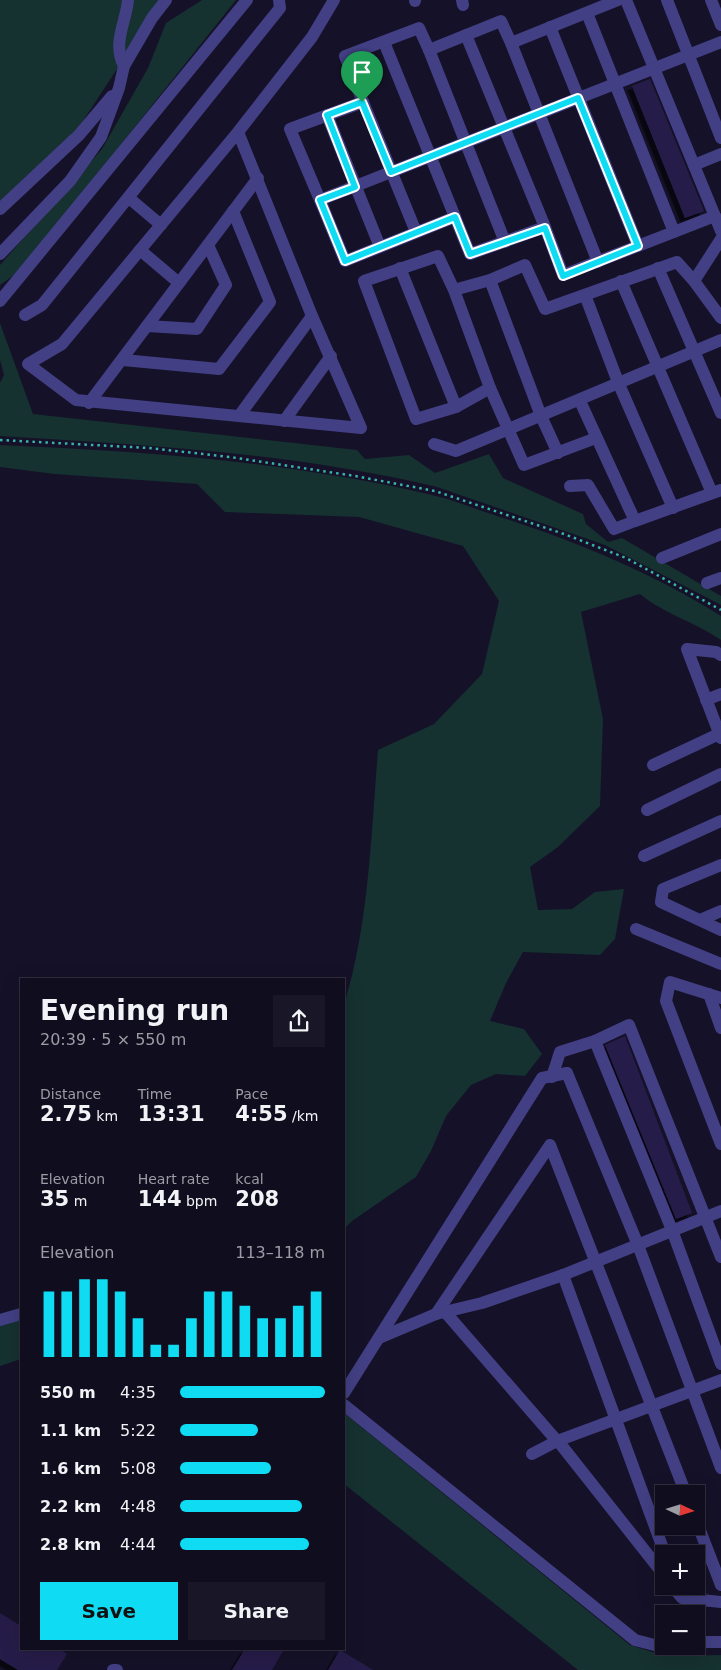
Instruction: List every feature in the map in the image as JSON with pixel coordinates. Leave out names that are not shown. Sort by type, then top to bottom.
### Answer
[{"type":"lane","points":[[124,66],[119,57],[118,48],[128,0]]},
{"type":"lane","points":[[0,254],[70,181],[101,137],[119,88],[124,66],[152,18],[166,0]]},
{"type":"lane","points":[[0,301],[247,0]]},
{"type":"lane","points":[[25,315],[42,305],[129,198],[280,8],[279,0]]},
{"type":"lane","points":[[238,132],[312,316],[361,428],[76,400],[28,364],[62,344],[238,132],[312,38],[334,0]]},
{"type":"lane","points":[[511,43],[618,0]]},
{"type":"lane","points":[[626,0],[721,231]]},
{"type":"lane","points":[[667,0],[690,54],[721,138]]},
{"type":"lane","points":[[711,0],[721,25]]},
{"type":"lane","points":[[587,12],[674,232]]},
{"type":"lane","points":[[429,50],[502,21],[598,262]]},
{"type":"lane","points":[[550,27],[638,246]]},
{"type":"lane","points":[[416,232],[345,56],[419,28],[505,242]]},
{"type":"lane","points":[[466,35],[563,276],[714,216]]},
{"type":"lane","points":[[384,42],[470,254],[545,228]]},
{"type":"lane","points":[[320,200],[721,42]]},
{"type":"lane","points":[[0,209],[79,136],[119,88]]},
{"type":"lane","points":[[362,102],[290,129],[345,261],[455,217]]},
{"type":"lane","points":[[327,115],[380,247]]},
{"type":"lane","points":[[694,165],[721,154]]},
{"type":"lane","points":[[89,402],[123,360],[258,178]]},
{"type":"lane","points":[[129,198],[161,225]]},
{"type":"lane","points":[[123,360],[219,369],[270,302],[233,211]]},
{"type":"lane","points":[[694,281],[721,240]]},
{"type":"lane","points":[[147,326],[197,329],[226,285],[208,245]]},
{"type":"lane","points":[[140,250],[179,283]]},
{"type":"lane","points":[[490,388],[456,407],[416,419],[364,281],[438,256],[454,290],[490,388],[524,465],[596,438]]},
{"type":"lane","points":[[454,290],[490,280],[525,265],[545,309],[677,262],[694,281],[721,318]]},
{"type":"lane","points":[[400,268],[456,407]]},
{"type":"lane","points":[[658,268],[696,351],[721,413]]},
{"type":"lane","points":[[490,280],[541,416],[558,452]]},
{"type":"lane","points":[[570,486],[588,485],[614,529],[717,492],[656,366],[621,281]]},
{"type":"lane","points":[[585,296],[618,382],[673,508]]},
{"type":"lane","points":[[239,416],[312,316]]},
{"type":"lane","points":[[434,444],[456,451],[507,428],[580,401],[618,382],[721,340]]},
{"type":"lane","points":[[284,421],[331,356]]},
{"type":"lane","points":[[580,401],[635,521]]},
{"type":"lane","points":[[662,558],[721,534]]},
{"type":"lane","points":[[707,584],[721,578]]},
{"type":"lane","points":[[653,766],[720,735],[687,649],[716,652],[721,655]]},
{"type":"lane","points":[[706,700],[721,694]]},
{"type":"lane","points":[[647,810],[721,774]]},
{"type":"lane","points":[[644,856],[721,821]]},
{"type":"lane","points":[[721,866],[663,889],[660,902],[721,930]]},
{"type":"lane","points":[[700,920],[721,911]]},
{"type":"lane","points":[[636,929],[721,964]]},
{"type":"lane","points":[[721,1028],[715,996],[670,982],[666,1001],[721,1144]]},
{"type":"lane","points":[[552,1077],[560,1052],[595,1041],[629,1025],[721,1256]]},
{"type":"lane","points":[[595,1041],[672,1230],[721,1364]]},
{"type":"lane","points":[[345,1391],[542,1078],[567,1073],[638,1245],[721,1468]]},
{"type":"lane","points":[[441,1314],[550,1145],[597,1261],[683,1485]]},
{"type":"lane","points":[[379,1338],[441,1314],[482,1303],[562,1275],[721,1211]]},
{"type":"lane","points":[[562,1275],[662,1545]]},
{"type":"lane","points":[[0,1320],[20,1314]]},
{"type":"lane","points":[[441,1314],[557,1441],[655,1564]]},
{"type":"lane","points":[[532,1454],[557,1441],[721,1380]]},
{"type":"lane","points":[[345,1406],[635,1640],[655,1645]]},
{"type":"lane","points":[[702,1535],[721,1586]]},
{"type":"lane","points":[[692,1595],[721,1602]]},
{"type":"lane","points":[[705,1642],[721,1642]]},
{"type":"path","points":[[0,440],[149,448],[230,457],[355,476],[435,491],[564,534],[626,558],[721,610]]},
{"type":"green space","points":[[0,0],[166,0],[148,22],[71,139],[0,201]]},
{"type":"green space","points":[[202,0],[236,0],[20,271],[0,285],[0,265],[102,149],[148,68],[166,23]]},
{"type":"green space","points":[[0,323],[33,414],[357,450],[365,459],[409,455],[435,473],[489,454],[503,478],[583,514],[586,524],[608,542],[622,538],[721,596],[721,605],[605,545],[437,487],[383,475],[274,458],[165,447],[0,436],[0,383],[4,375],[0,360]]},
{"type":"green space","points":[[0,445],[217,460],[325,474],[379,484],[456,502],[584,547],[667,585],[721,616],[721,640],[659,607],[640,594],[581,612],[603,719],[600,806],[558,847],[530,867],[538,910],[572,909],[595,892],[624,889],[615,939],[600,955],[523,952],[506,983],[490,1021],[524,1029],[542,1054],[525,1076],[496,1074],[471,1085],[446,1116],[431,1151],[416,1177],[352,1221],[345,1228],[345,1001],[359,943],[364,911],[378,750],[434,724],[482,674],[499,601],[463,546],[359,517],[225,512],[197,484],[54,474],[0,467]]},
{"type":"green space","points":[[20,1318],[20,1359],[0,1366],[0,1324]]},
{"type":"green space","points":[[345,1414],[630,1645],[655,1653],[655,1655],[721,1655],[721,1670],[578,1670],[345,1485]]},
{"type":"building","points":[[650,79],[704,211],[685,218],[632,86]]},
{"type":"building","points":[[625,1036],[692,1213],[676,1219],[605,1045]]},
{"type":"building","points":[[0,1613],[20,1625],[20,1650],[61,1650],[67,1654],[57,1670],[18,1670],[0,1659]]},
{"type":"building","points":[[244,1650],[283,1650],[272,1670],[232,1670]]},
{"type":"building","points":[[340,1650],[373,1670],[328,1670]]},
{"type":"route","points":[[578,98],[638,246],[563,276],[545,228],[470,254],[455,217],[345,261],[320,200],[355,187],[327,115],[362,102],[391,172],[578,98]]}]
